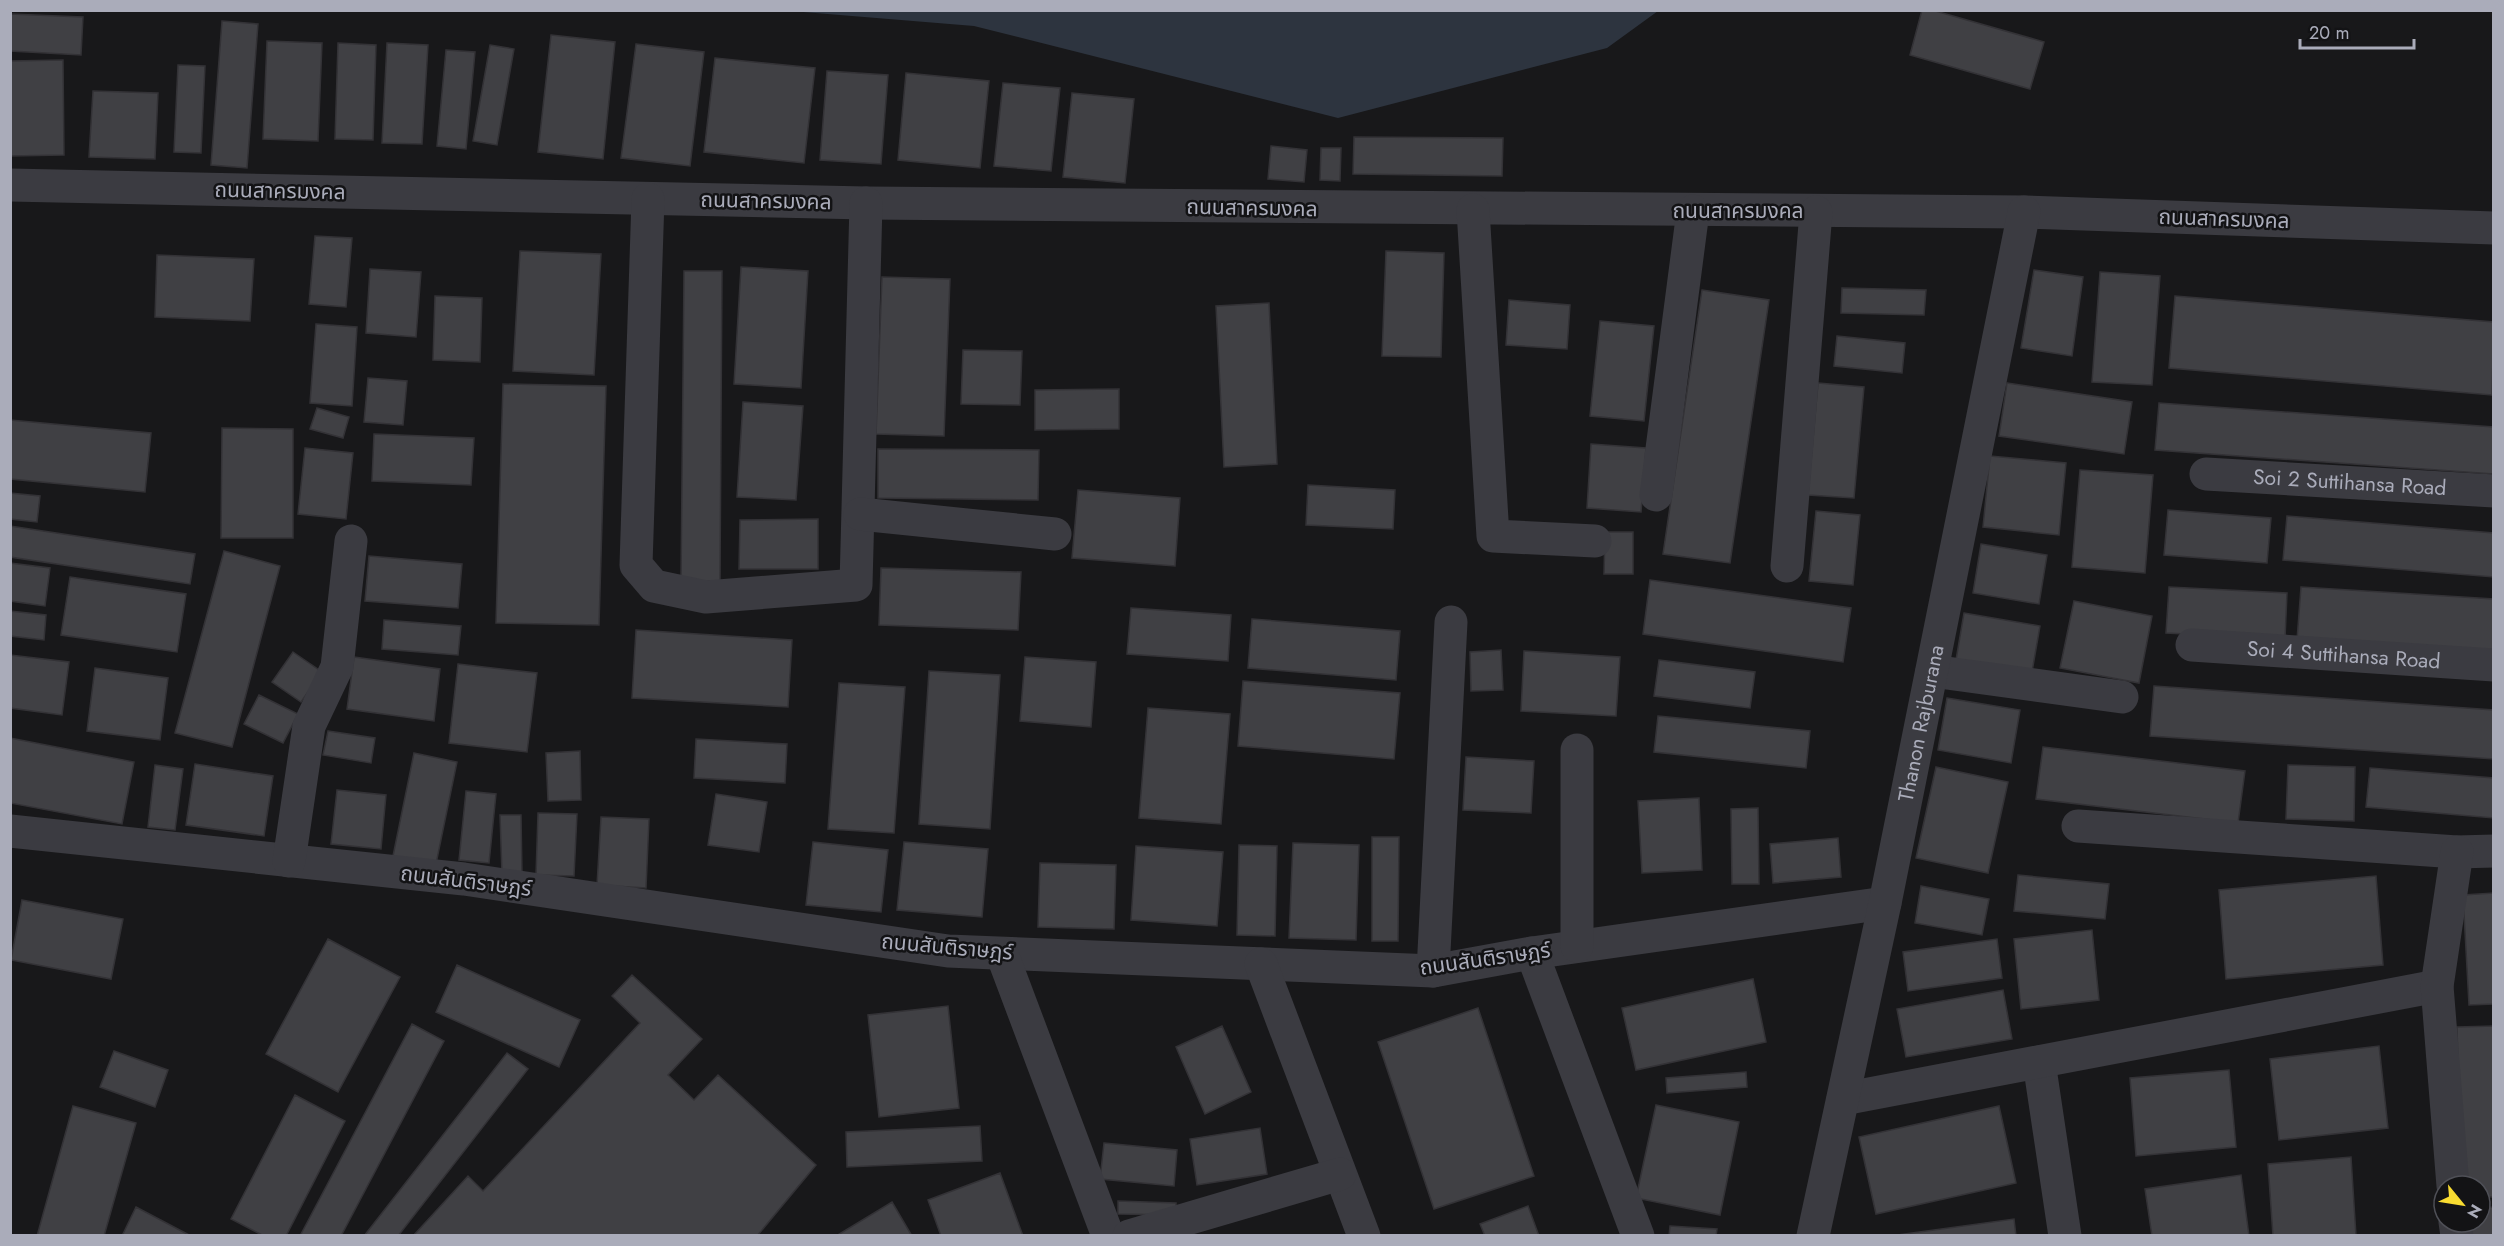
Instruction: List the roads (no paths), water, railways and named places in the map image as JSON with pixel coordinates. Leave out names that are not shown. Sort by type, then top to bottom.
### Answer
[{"type":"street","name":"ถนนสาครมงคล","points":[[10,185],[866,203],[1473,210],[2024,212],[2493,228]]},
{"type":"street","points":[[648,199],[636,565],[654,586],[706,597],[856,585],[860,514],[866,203]]},
{"type":"street","points":[[1473,210],[1493,536],[1595,541]]},
{"type":"street","points":[[1656,495],[1693,211]]},
{"type":"street","points":[[1787,566],[1816,212]]},
{"type":"street","name":"Thanon Rajburana","points":[[1813,1236],[1885,903],[2024,212]]},
{"type":"street","name":"Soi 2 Suttihansa Road","points":[[2206,474],[2493,492]]},
{"type":"street","points":[[860,514],[1055,534]]},
{"type":"street","points":[[290,861],[309,726],[337,667],[351,541]]},
{"type":"street","points":[[1433,971],[1451,622]]},
{"type":"street","name":"Soi 4 Suttihansa Road","points":[[2192,645],[2493,664]]},
{"type":"street","points":[[1932,671],[2122,697]]},
{"type":"street","points":[[1577,750],[1577,946]]},
{"type":"street","points":[[2078,826],[2457,852],[2493,851]]},
{"type":"street","name":"ถนนสันติราษฎร์","points":[[10,831],[465,879],[948,951],[1433,971],[1532,952],[1885,903]]},
{"type":"street","points":[[2452,1174],[2437,986],[2457,852]]},
{"type":"street","points":[[1532,952],[1638,1236]]},
{"type":"street","points":[[1002,954],[1108,1236]]},
{"type":"street","points":[[1261,964],[1364,1236]]},
{"type":"street","points":[[1843,1099],[2437,986]]},
{"type":"street","points":[[2039,1062],[2065,1236]]},
{"type":"street","points":[[1129,1236],[1340,1174]]}]
